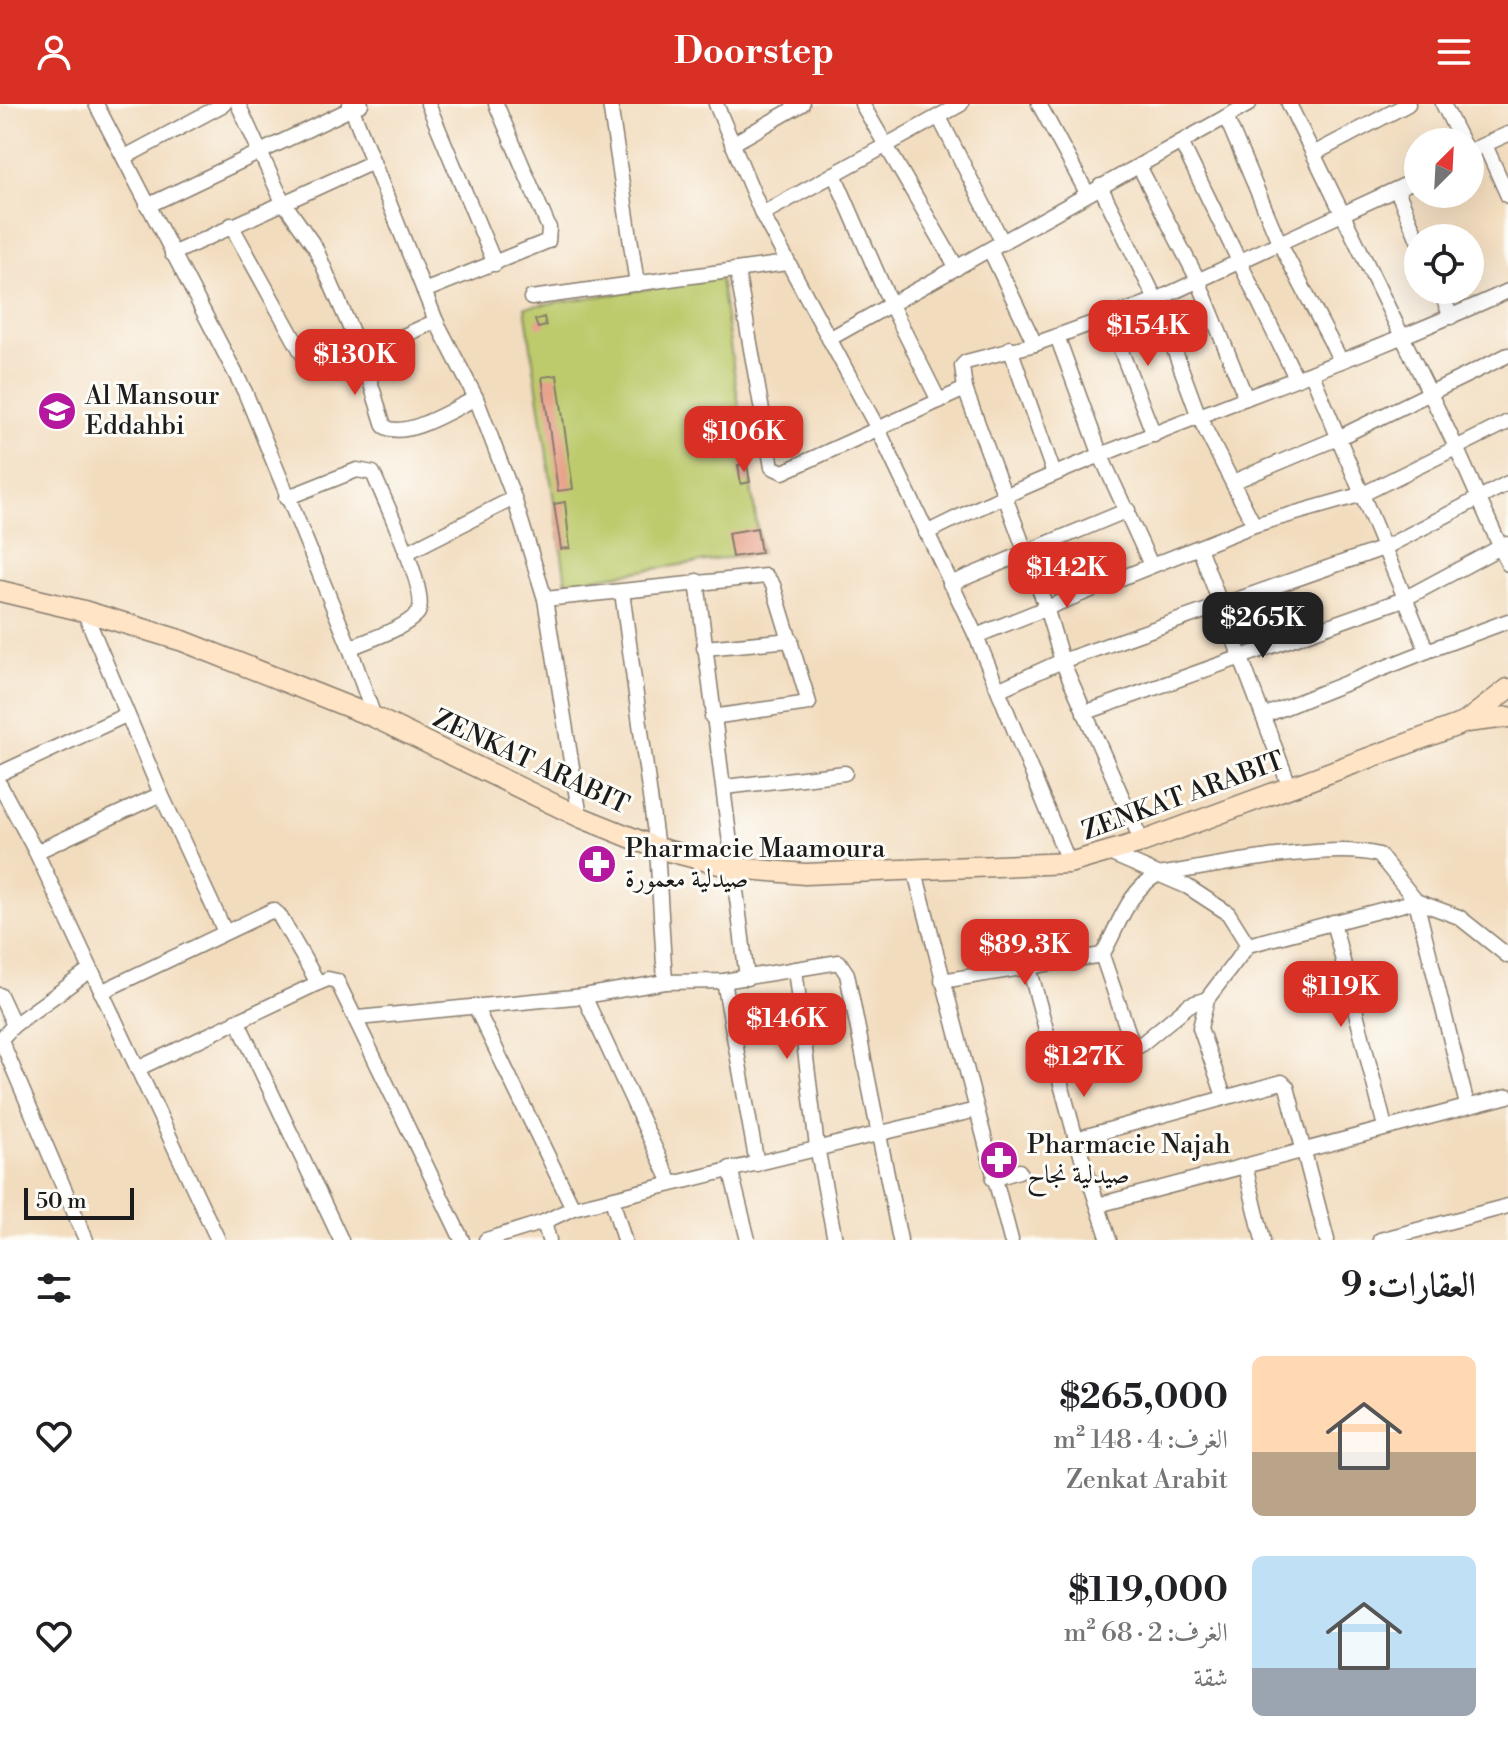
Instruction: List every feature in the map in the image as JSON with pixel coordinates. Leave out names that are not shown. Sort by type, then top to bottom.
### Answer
[{"type":"street","points":[[96,104],[245,392],[350,648],[374,717]]},
{"type":"street","points":[[125,157],[224,104]]},
{"type":"street","points":[[238,104],[282,200],[315,247],[362,355],[384,426],[391,432],[405,431],[476,398]]},
{"type":"street","points":[[428,104],[495,264]]},
{"type":"street","points":[[424,291],[544,244],[551,232],[496,104]]},
{"type":"street","points":[[610,104],[637,284]]},
{"type":"street","points":[[716,104],[762,214],[879,431],[976,636],[1069,863]]},
{"type":"street","points":[[732,144],[802,104]]},
{"type":"street","points":[[862,104],[957,268]]},
{"type":"street","points":[[762,214],[961,104]]},
{"type":"street","points":[[1039,104],[1156,300],[1199,417],[1235,481],[1254,525]]},
{"type":"street","points":[[829,339],[1249,104]]},
{"type":"street","points":[[1289,104],[1345,213],[1478,497],[1505,545],[1508,564]]},
{"type":"street","points":[[1315,153],[1408,104]]},
{"type":"street","points":[[1443,104],[1455,128]]},
{"type":"street","points":[[147,206],[354,105],[373,162],[436,321],[476,398],[514,498],[545,599],[580,817]]},
{"type":"street","points":[[939,117],[997,246],[1035,344]]},
{"type":"street","points":[[1226,117],[1279,242],[1341,361]]},
{"type":"street","points":[[1508,134],[1485,145],[1508,196]]},
{"type":"street","points":[[1181,142],[1296,378]]},
{"type":"street","points":[[172,254],[282,200],[373,162]]},
{"type":"street","points":[[1139,166],[1198,280],[1246,398]]},
{"type":"street","points":[[834,174],[891,305],[939,401]]},
{"type":"street","points":[[1142,842],[1062,661],[1046,607],[965,389],[964,364],[1010,348],[1035,344],[1107,315],[1156,300],[1404,186]]},
{"type":"street","points":[[1397,190],[1411,224]]},
{"type":"street","points":[[231,225],[303,355]]},
{"type":"street","points":[[531,298],[787,263]]},
{"type":"street","points":[[737,270],[774,471],[783,472],[879,431],[965,389]]},
{"type":"street","points":[[926,533],[1005,494],[1312,374],[1508,291]]},
{"type":"street","points":[[1446,304],[1451,317]]},
{"type":"street","points":[[1107,315],[1154,435]]},
{"type":"street","points":[[362,355],[436,321]]},
{"type":"street","points":[[1057,336],[1101,456],[1151,565]]},
{"type":"street","points":[[1010,348],[1054,474]]},
{"type":"street","points":[[1235,481],[1340,437],[1508,355]]},
{"type":"street","points":[[1312,374],[1427,651]]},
{"type":"street","points":[[976,636],[1151,565],[1200,550],[1254,525],[1363,494],[1508,422]]},
{"type":"street","points":[[286,498],[357,470],[373,473],[406,553],[422,607],[409,620],[350,648]]},
{"type":"street","points":[[1000,689],[1062,661],[1384,548],[1508,483]]},
{"type":"street","points":[[406,553],[514,498]]},
{"type":"street","points":[[950,584],[1128,510]]},
{"type":"street","points":[[1084,713],[1404,599],[1505,545]]},
{"type":"street","points":[[1200,550],[1289,785]]},
{"type":"street","points":[[545,599],[766,576],[773,585],[791,640],[809,698],[807,705],[712,717]]},
{"type":"street","points":[[697,581],[747,978]]},
{"type":"street","name":"ZENKAT ARABIT","points":[[0,591],[84,611],[183,641],[374,717],[580,817],[657,848],[735,868],[805,874],[915,872],[1069,863],[1142,842],[1466,722]]},
{"type":"street","points":[[622,592],[657,848],[665,982]]},
{"type":"street","points":[[84,611],[126,715],[225,932]]},
{"type":"street","points":[[1263,716],[1508,621]]},
{"type":"street","points":[[704,648],[791,640]]},
{"type":"street","points":[[1466,722],[1508,689]]},
{"type":"street","points":[[0,773],[126,715]]},
{"type":"street","points":[[1466,722],[1508,717]]},
{"type":"street","points":[[725,787],[845,773]]},
{"type":"street","points":[[0,785],[36,852],[89,971],[218,1240]]},
{"type":"street","points":[[36,852],[161,794]]},
{"type":"street","points":[[1207,999],[1189,1005],[1145,1043],[1134,1047],[1102,955],[1133,893],[1157,875],[1249,861],[1365,851],[1379,855],[1391,865],[1416,901],[1467,1105]]},
{"type":"street","points":[[1109,853],[1188,887],[1228,913],[1248,945]]},
{"type":"street","points":[[915,872],[1011,1240]]},
{"type":"street","points":[[1224,1096],[1200,1028],[1207,999],[1248,945],[1416,901],[1459,917],[1508,956]]},
{"type":"street","points":[[101,992],[269,911],[277,912],[318,983]]},
{"type":"street","points":[[1333,922],[1385,1127]]},
{"type":"street","points":[[942,981],[1102,955]]},
{"type":"street","points":[[358,1018],[584,996],[665,982],[724,981],[839,962],[845,966],[900,1240]]},
{"type":"street","points":[[1029,967],[1076,1139],[1109,1240]]},
{"type":"street","points":[[795,969],[817,1147],[835,1240]]},
{"type":"street","points":[[86,1240],[0,1040],[14,1025],[89,971]]},
{"type":"street","points":[[137,1069],[318,983],[328,979],[337,981],[358,1018],[462,1240]]},
{"type":"street","points":[[724,981],[757,1164]]},
{"type":"street","points":[[0,995],[14,1025]]},
{"type":"street","points":[[584,996],[671,1183]]},
{"type":"street","points":[[475,1006],[573,1208]]},
{"type":"street","points":[[237,1020],[341,1240]]},
{"type":"street","points":[[1076,1139],[1279,1081],[1285,1084],[1327,1240]]},
{"type":"street","points":[[1098,1205],[1508,1096]]},
{"type":"street","points":[[486,1240],[544,1222],[573,1208],[976,1110]]},
{"type":"street","points":[[1245,1166],[1263,1240]]},
{"type":"street","points":[[730,1168],[748,1240]]},
{"type":"street","points":[[993,1179],[1019,1171]]},
{"type":"street","points":[[612,1199],[624,1240]]},
{"type":"street","points":[[1380,1240],[1508,1206]]},
{"type":"street","points":[[544,1222],[549,1240]]},
{"type":"green space","points":[[720,278],[761,553],[566,582],[525,307]]},
{"type":"building","points":[[544,317],[546,326],[538,328],[535,320]]},
{"type":"building","points":[[557,375],[573,489],[558,491],[542,377]]},
{"type":"building","points":[[747,464],[750,482],[741,484],[738,465]]},
{"type":"building","points":[[565,502],[570,548],[561,549],[554,504]]},
{"type":"building","points":[[757,528],[761,553],[732,557],[728,533]]},
{"type":"place","name":"Al Mansour Eddahbi","points":[[57,411]]},
{"type":"place","name":"Pharmacie Maamoura صيدلية معمورة","points":[[597,864]]},
{"type":"place","name":"Pharmacie Najah صيدلية نجاح","points":[[999,1160]]}]
